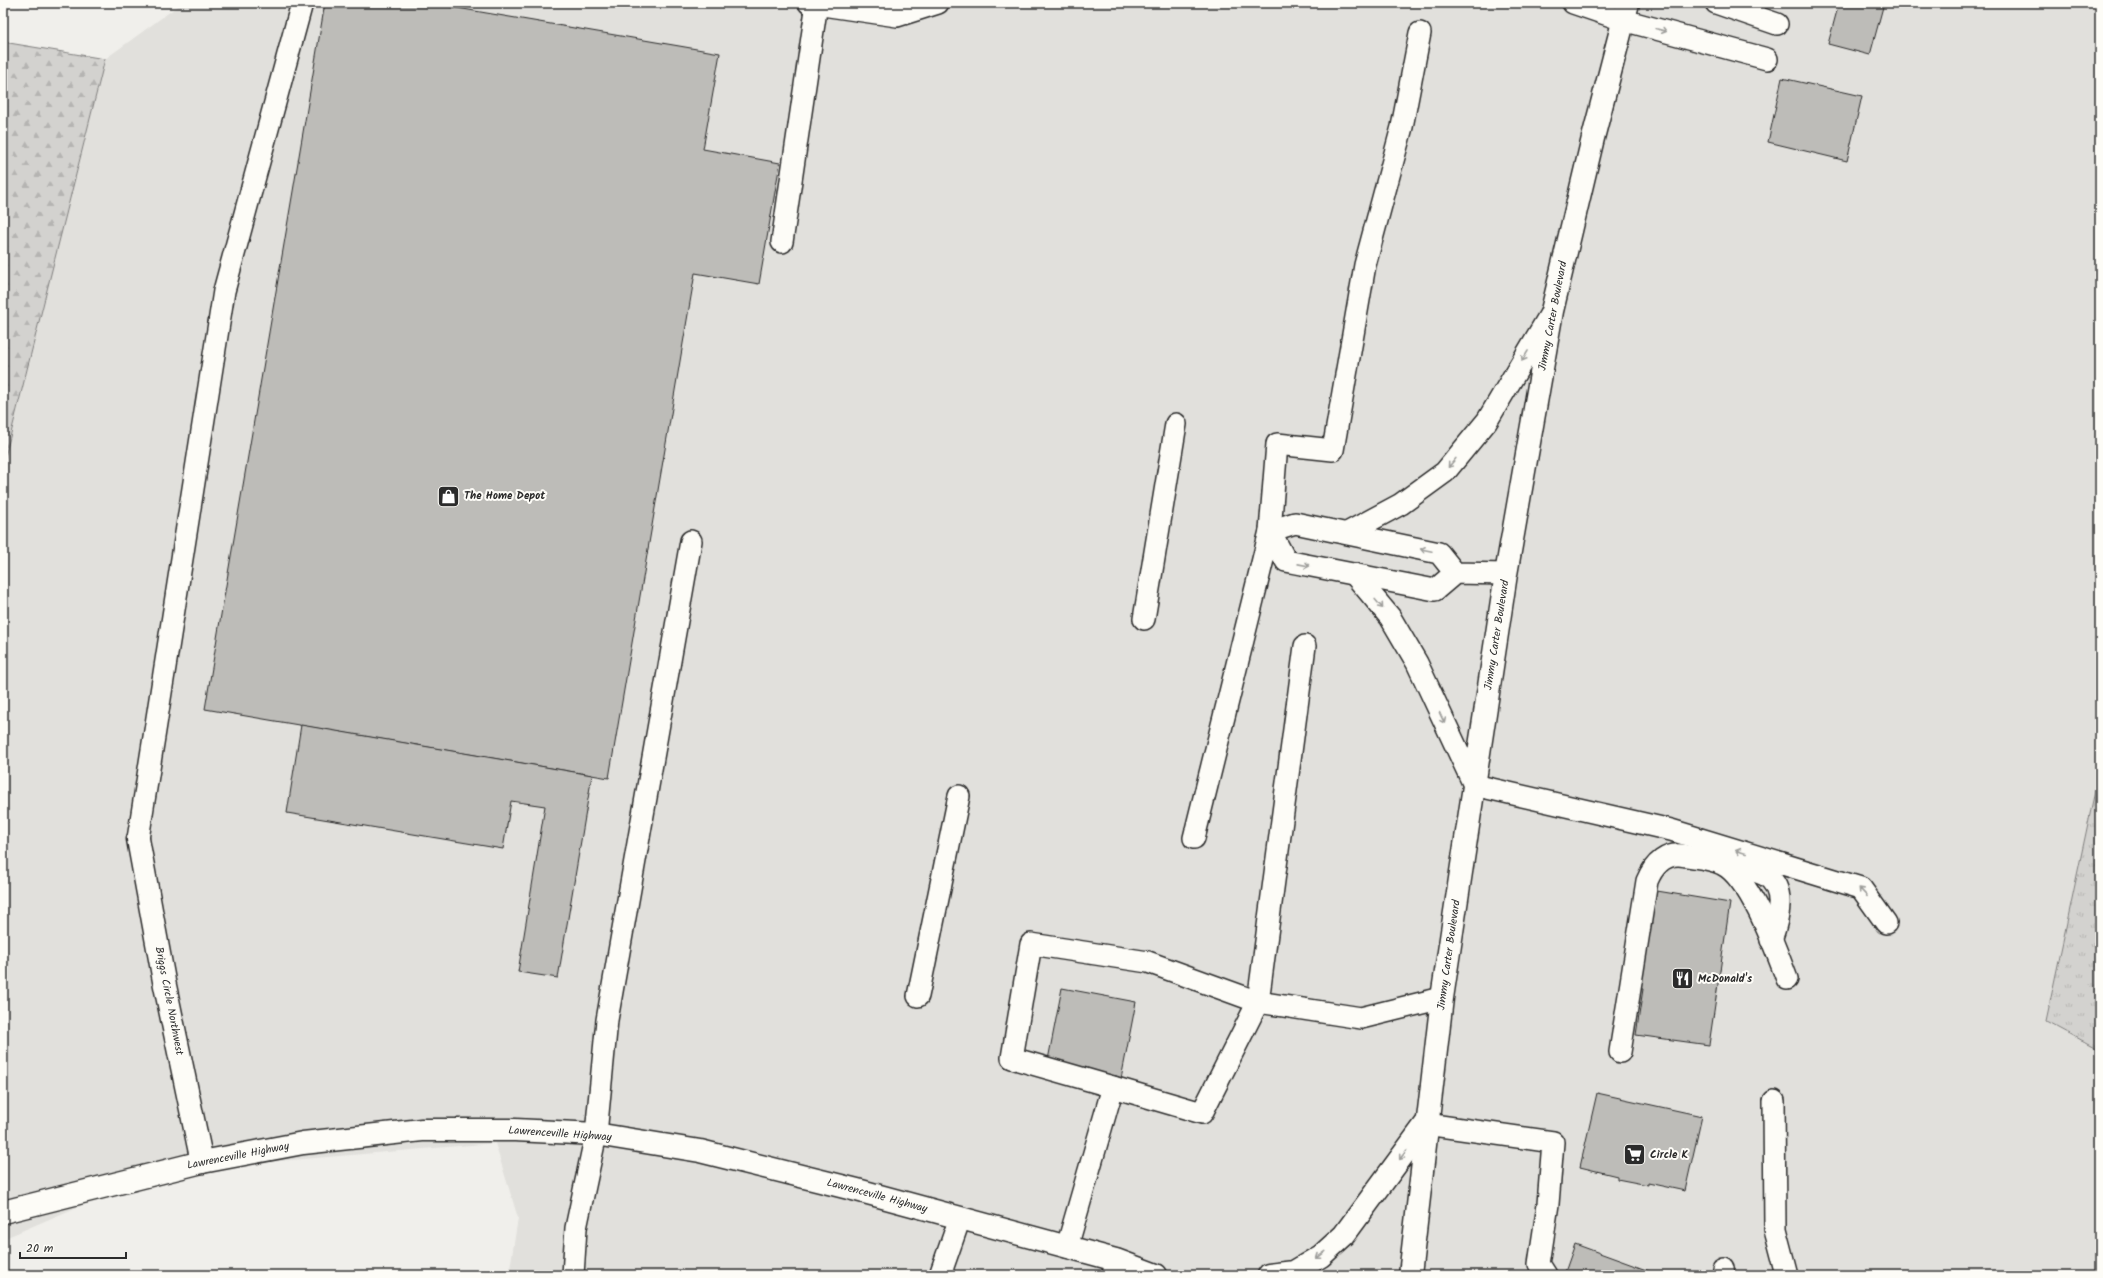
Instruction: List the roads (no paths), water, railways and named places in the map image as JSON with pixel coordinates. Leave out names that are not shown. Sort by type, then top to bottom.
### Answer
[{"type":"main road","name":"Jimmy Carter Boulevard","points":[[1410,1275],[1426,1124],[1442,998],[1506,574],[1552,311],[1592,138],[1626,12]]},
{"type":"main road","name":"Briggs Circle Northwest","points":[[138,839],[164,981],[202,1162]]},
{"type":"main road","points":[[1269,1275],[1294,1272],[1321,1256],[1344,1235],[1426,1124]]},
{"type":"main road","name":"Lawrenceville Highway","points":[[3,1212],[202,1162],[303,1143],[422,1130],[515,1130],[596,1134],[700,1151],[857,1190],[1067,1247],[1114,1268],[1156,1275]]},
{"type":"lane","points":[[138,839],[224,290],[302,3]]},
{"type":"lane","points":[[782,242],[814,3],[897,16],[938,3]]},
{"type":"lane","points":[[1573,3],[1626,12],[1767,58]]},
{"type":"lane","points":[[1716,3],[1777,24]]},
{"type":"lane","points":[[1194,838],[1270,531],[1277,444],[1333,450],[1365,265],[1402,127],[1420,33]]},
{"type":"lane","points":[[1347,534],[1401,504],[1445,472],[1487,421],[1552,311]]},
{"type":"lane","points":[[1144,619],[1176,424]]},
{"type":"lane","points":[[1270,531],[1296,522],[1439,553],[1455,573]]},
{"type":"lane","points":[[1270,531],[1286,561],[1435,590],[1455,573],[1506,574]]},
{"type":"lane","points":[[573,1275],[576,1228],[596,1134],[607,1020],[691,541]]},
{"type":"lane","points":[[1354,574],[1390,617],[1416,663],[1474,785],[1671,830],[1861,888],[1886,923]]},
{"type":"lane","points":[[1305,646],[1258,1002],[1202,1113],[1012,1058],[1031,944],[1148,962],[1258,1002],[1361,1018],[1442,998]]},
{"type":"lane","points":[[918,996],[959,796]]},
{"type":"lane","points":[[1620,1052],[1647,881],[1653,868],[1662,859],[1681,855],[1756,871],[1767,876],[1776,888],[1780,902],[1778,920],[1772,940]]},
{"type":"lane","points":[[1722,864],[1736,874],[1764,921],[1788,979]]},
{"type":"lane","points":[[1067,1247],[1113,1087]]},
{"type":"lane","points":[[1774,1101],[1775,1228],[1787,1275]]},
{"type":"lane","points":[[1426,1124],[1553,1142],[1548,1204],[1539,1264],[1546,1275]]},
{"type":"lane","points":[[940,1275],[960,1218]]},
{"type":"place","name":"The Home Depot","points":[[449,496]]},
{"type":"place","name":"McDonald's","points":[[1682,979]]},
{"type":"place","name":"Circle K","points":[[1634,1155]]}]
